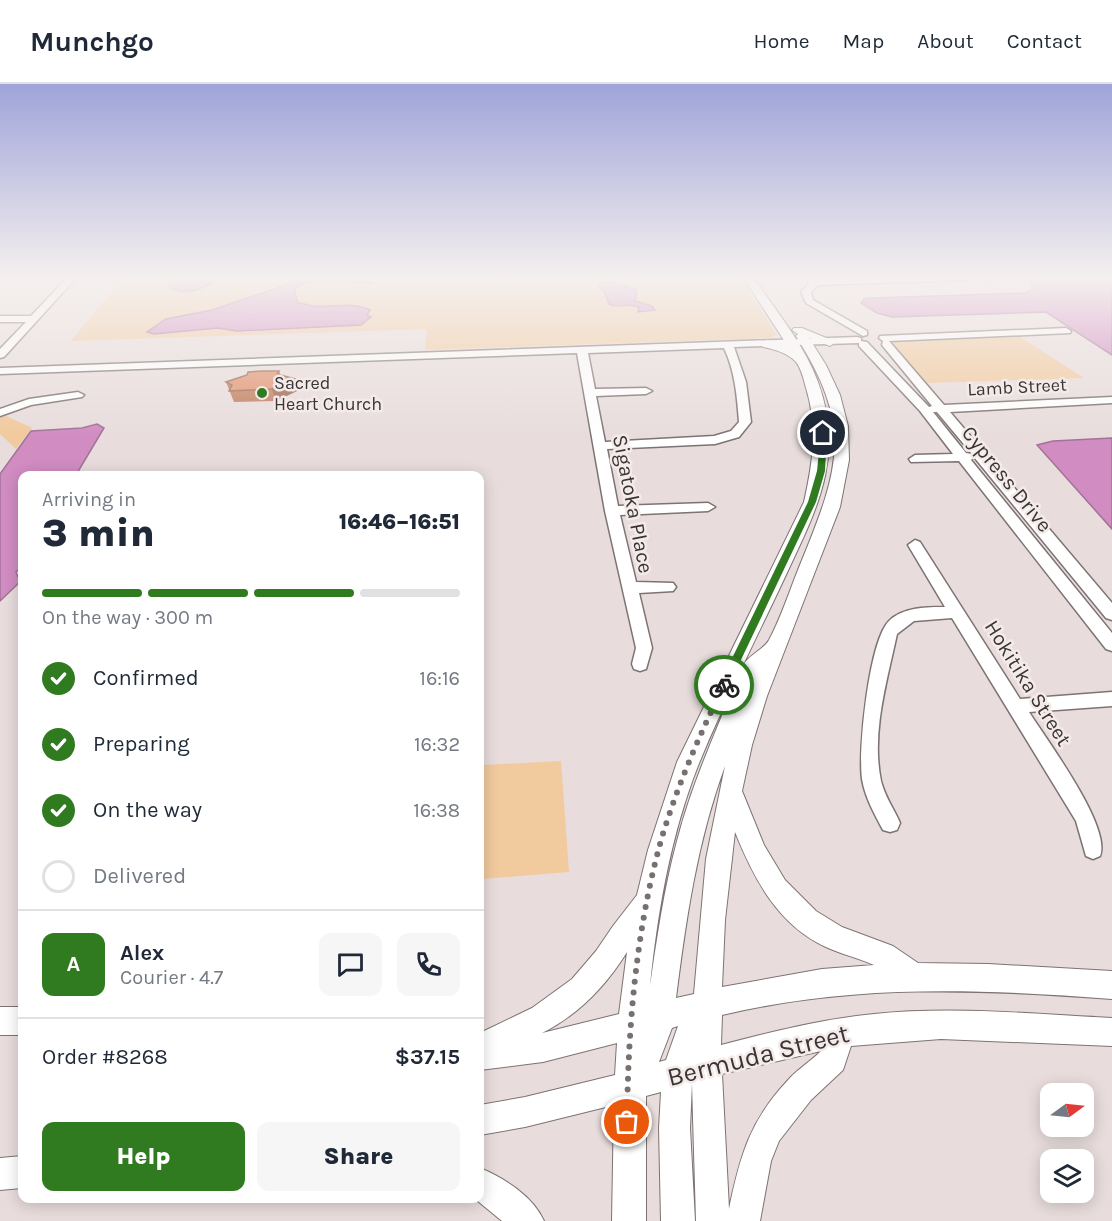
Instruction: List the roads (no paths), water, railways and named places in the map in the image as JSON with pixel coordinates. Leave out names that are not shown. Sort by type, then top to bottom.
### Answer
[{"type":"main road","points":[[713,1221],[708,1006],[713,913],[730,791],[753,707],[828,522],[841,474],[843,444],[839,410],[831,386],[789,330]]},
{"type":"main road","points":[[798,330],[799,343]]},
{"type":"main road","points":[[798,330],[830,342]]},
{"type":"main road","points":[[646,1021],[639,948],[662,837],[689,758],[812,502],[821,471],[823,433],[812,363],[821,347],[830,342]]},
{"type":"main road","points":[[766,344],[788,350],[812,363]]},
{"type":"main road","points":[[628,1221],[631,1087],[689,840],[703,794],[752,667],[776,646]]},
{"type":"main road","points":[[730,791],[758,861],[787,902],[830,935],[881,953],[913,976]]},
{"type":"main road","points":[[484,1048],[542,1018],[582,989],[606,961],[622,935],[648,902]]},
{"type":"main road","points":[[484,1054],[544,1047],[708,1006],[811,984],[913,976],[1005,978],[1112,985]]},
{"type":"main road","points":[[678,1221],[676,1107],[679,1072],[689,1036],[708,1006]]},
{"type":"main road","points":[[0,1021],[18,1021]]},
{"type":"main road","name":"Bermuda Street","points":[[484,1119],[631,1087],[745,1052],[840,1033],[906,1026],[968,1024],[1112,1032]]},
{"type":"main road","points":[[743,1221],[755,1161],[768,1130],[800,1089],[833,1060],[840,1033]]},
{"type":"main road","points":[[0,1174],[18,1172]]},
{"type":"main road","points":[[484,1186],[527,1221]]},
{"type":"street","points":[[1,353],[23,330]]},
{"type":"street","name":"Cypress Drive","points":[[849,330],[861,339],[924,409],[1112,645]]},
{"type":"street","points":[[0,371],[830,342],[861,339],[877,346],[885,340],[1066,331]]},
{"type":"street","name":"Cypress Drive","points":[[885,340],[1112,614]]},
{"type":"street","points":[[600,446],[715,440],[735,434],[745,422],[743,391],[735,360],[728,345]]},
{"type":"street","name":"Sigatoka Place","points":[[582,350],[612,512],[644,648],[640,664]]},
{"type":"street","points":[[590,393],[646,391]]},
{"type":"street","points":[[0,412],[29,402],[78,395]]},
{"type":"street","name":"Lamb Street","points":[[924,409],[1112,400]]},
{"type":"street","points":[[915,459],[981,456]]},
{"type":"street","points":[[612,512],[708,507]]},
{"type":"street","name":"Hokitika Street","points":[[915,545],[1084,816],[1091,832],[1093,849]]},
{"type":"street","points":[[629,588],[668,587]]},
{"type":"street","points":[[890,823],[882,813],[872,788],[869,758],[875,699],[889,632],[895,623],[909,616],[957,612]]},
{"type":"street","points":[[1017,706],[1112,699]]},
{"type":"place","name":"Sacred Heart Church","points":[[262,393]]}]
